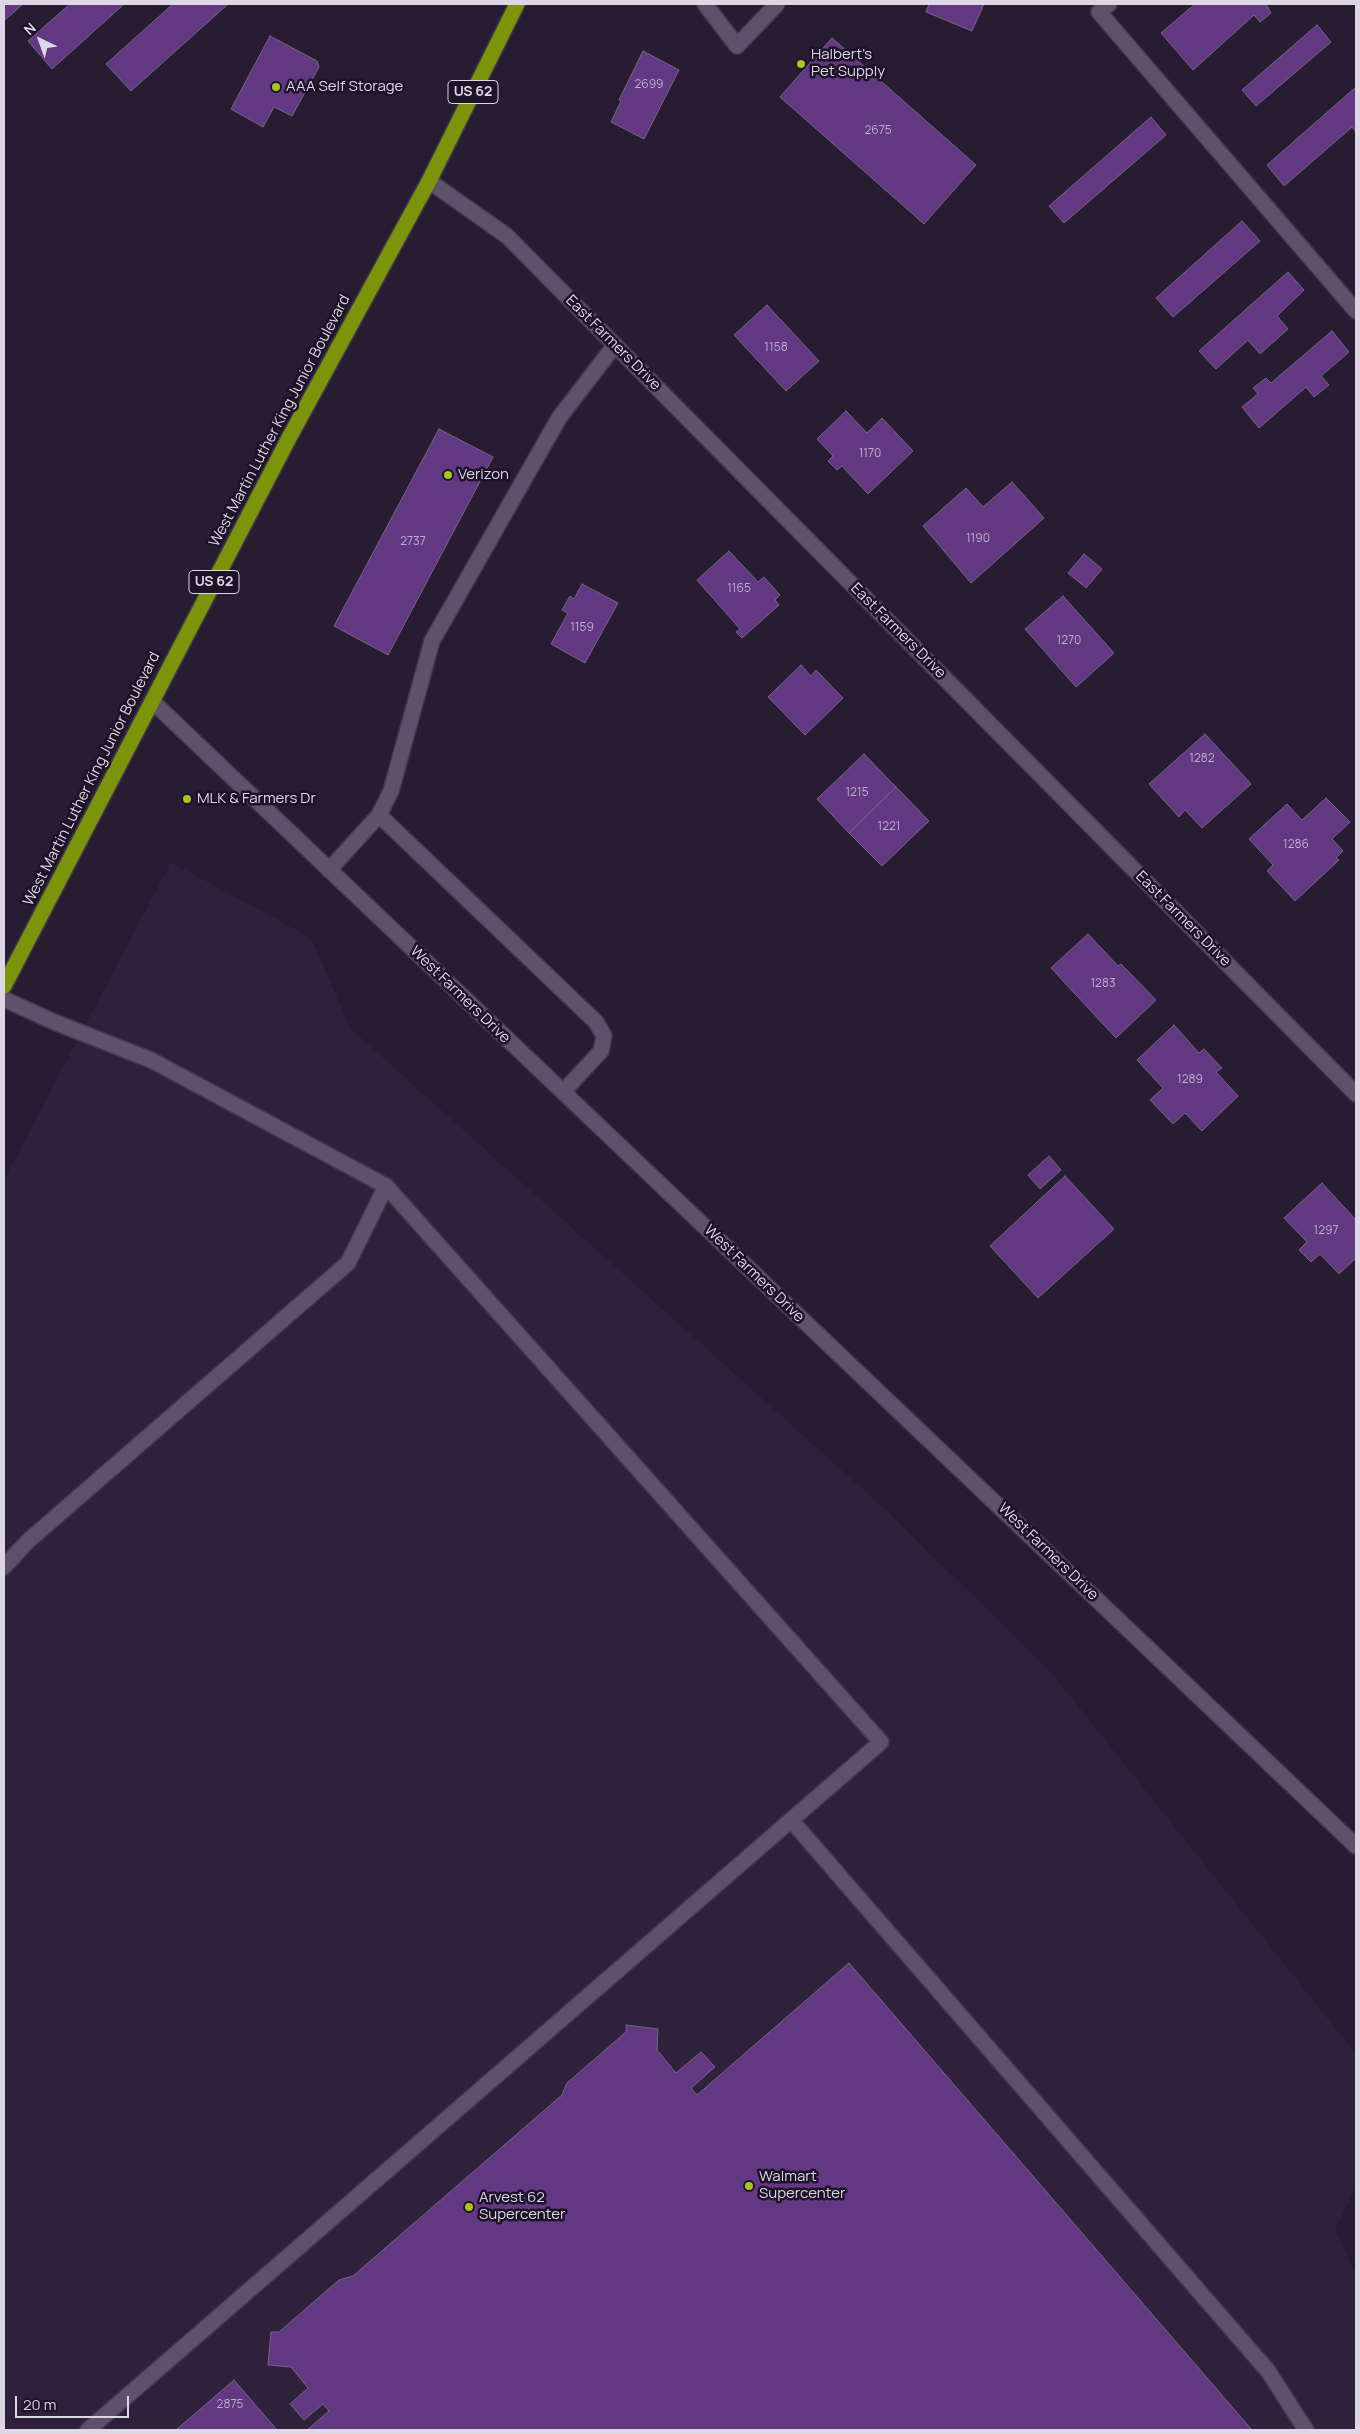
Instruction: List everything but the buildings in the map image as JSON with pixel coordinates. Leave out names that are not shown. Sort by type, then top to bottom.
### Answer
[{"type":"highway","name":"West Martin Luther King Junior Boulevard","points":[[4,986],[285,447],[429,181],[517,4]]},
{"type":"street","points":[[705,4],[737,46],[777,4]]},
{"type":"street","points":[[1109,4],[1099,12],[1356,311]]},
{"type":"street","name":"East Farmers Drive","points":[[429,181],[506,236],[1356,1094]]},
{"type":"street","points":[[329,870],[379,815],[391,791],[432,641],[559,418],[614,345]]},
{"type":"street","name":"West Farmers Drive","points":[[152,701],[1356,1846]]},
{"type":"street","points":[[379,815],[596,1022],[604,1036],[601,1052],[563,1092]]},
{"type":"street","points":[[4,999],[54,1022],[151,1060],[386,1186],[881,1742],[88,2430]]},
{"type":"street","points":[[4,1567],[28,1541],[348,1263],[386,1186]]},
{"type":"street","points":[[791,1820],[1268,2371],[1306,2430]]},
{"type":"shaded area","points":[[171,862],[311,938],[351,1029],[886,1510],[1051,1672],[1356,2054],[1356,2186],[1335,2231],[1356,2274],[1356,2430],[4,2430],[4,1180]]},
{"type":"place","name":"Halbert's Pet Supply","points":[[801,64]]},
{"type":"place","name":"AAA Self Storage","points":[[276,87]]},
{"type":"place","name":"Verizon","points":[[448,475]]},
{"type":"place","name":"MLK & Farmers Dr","points":[[187,799]]},
{"type":"place","name":"Walmart Supercenter","points":[[749,2186]]},
{"type":"place","name":"Arvest 62 Supercenter","points":[[469,2207]]}]
